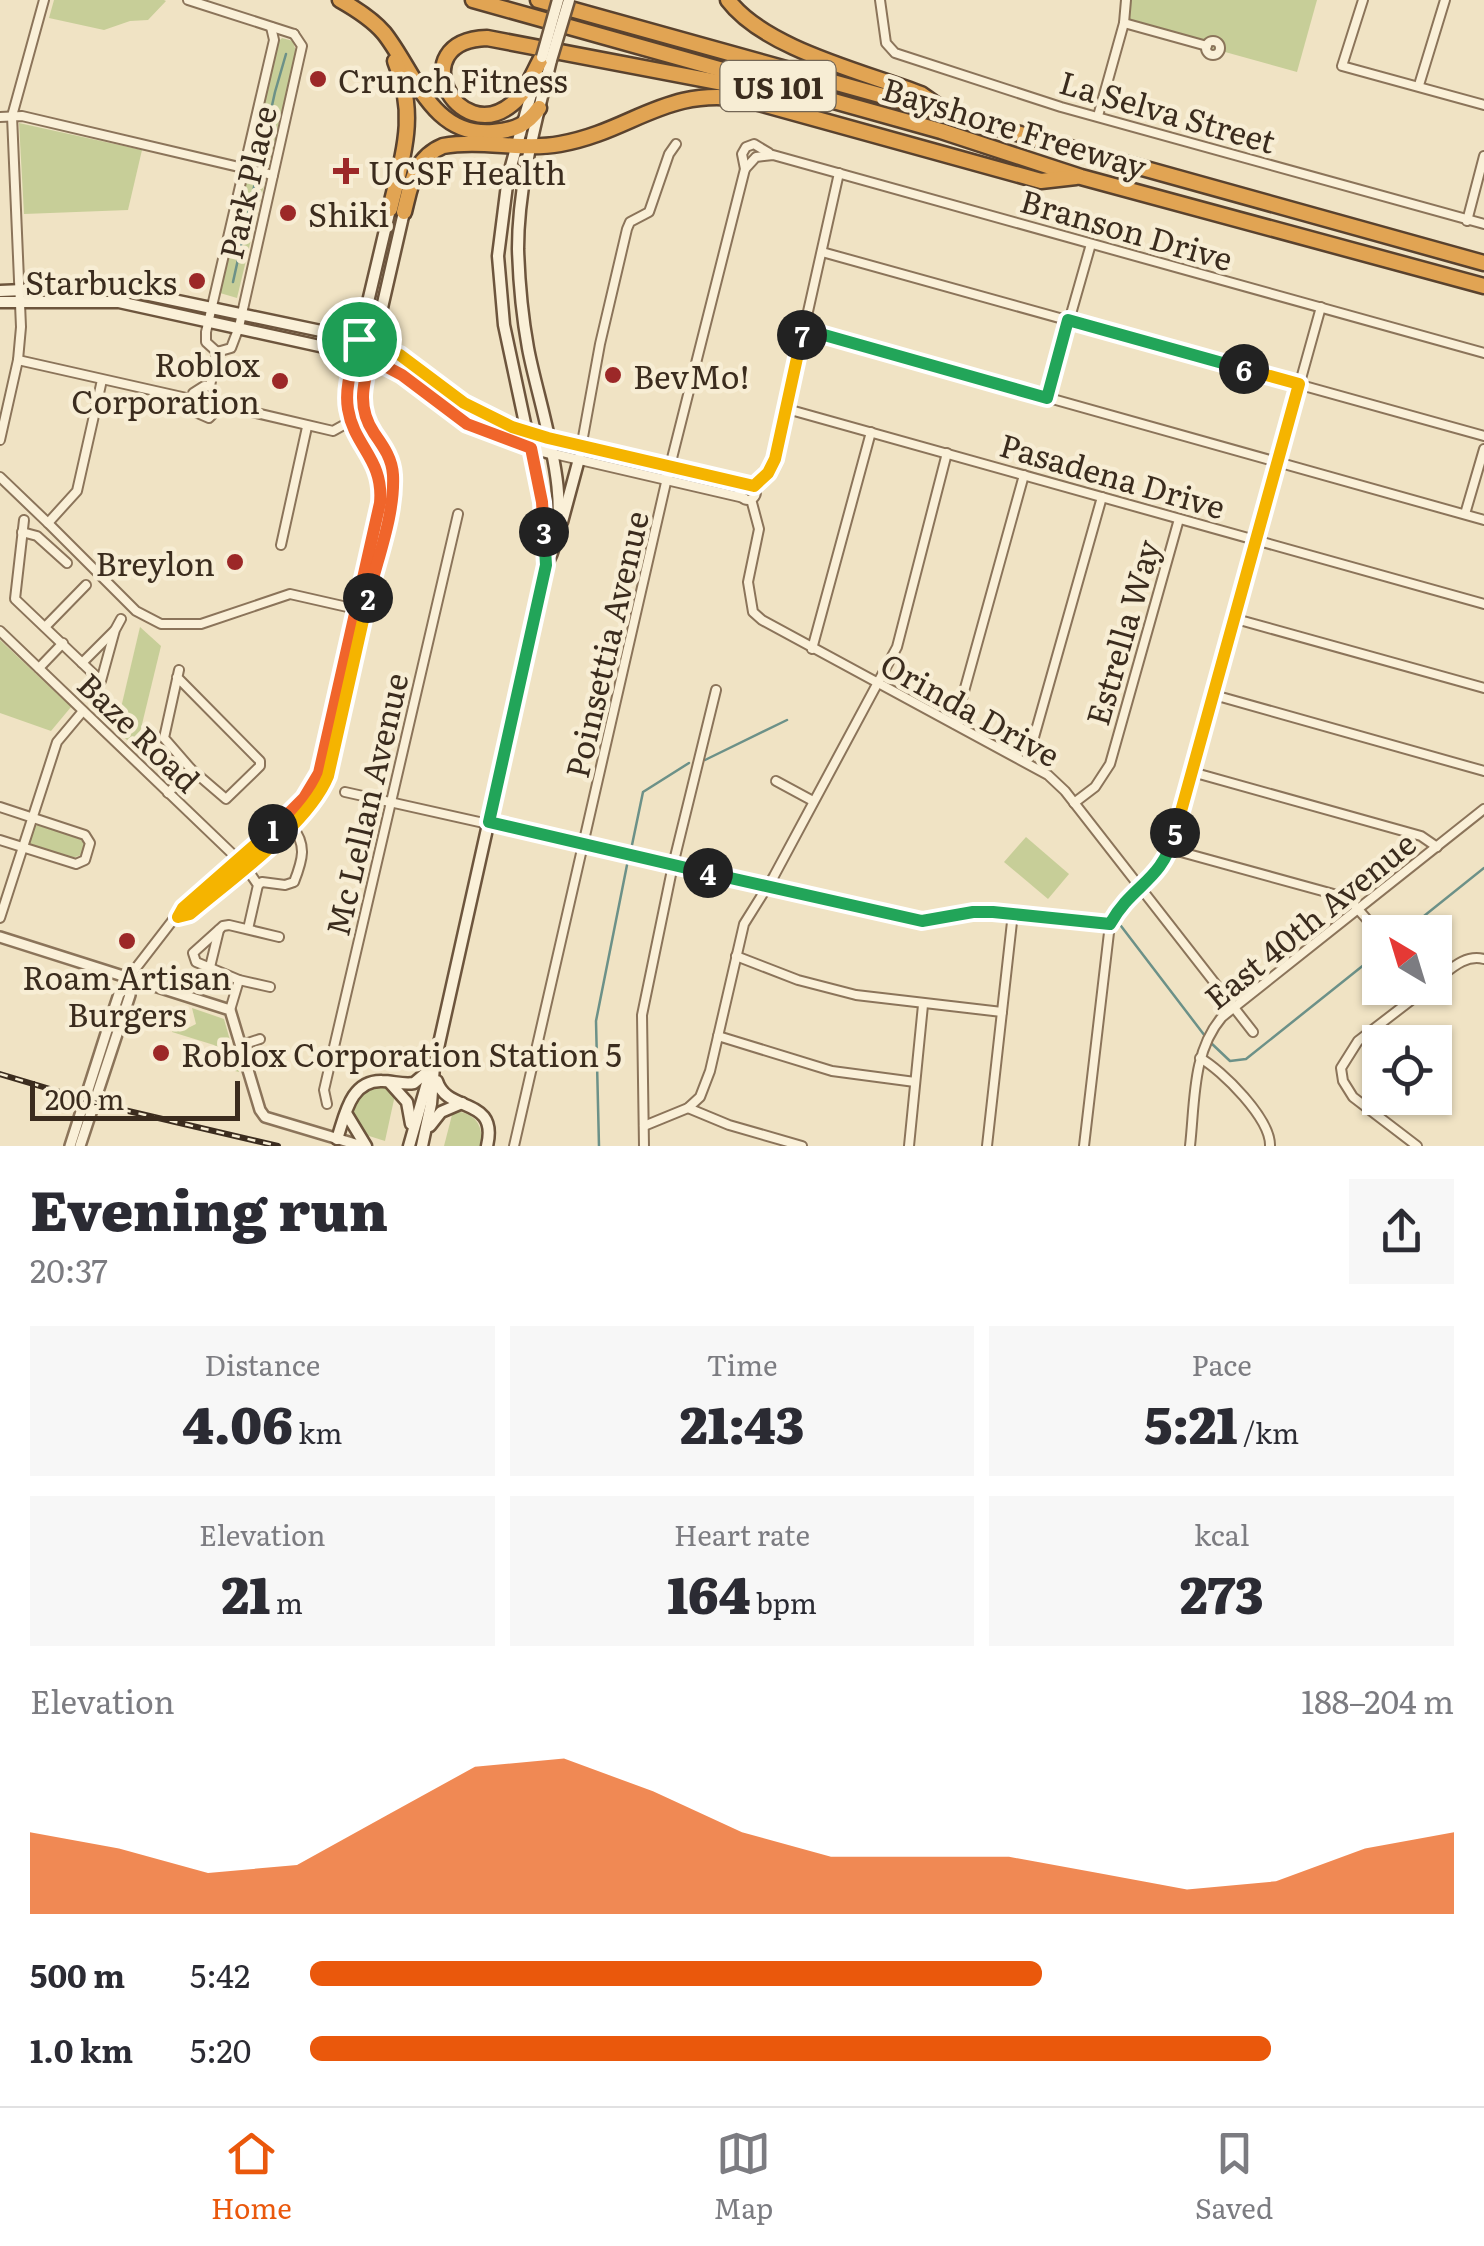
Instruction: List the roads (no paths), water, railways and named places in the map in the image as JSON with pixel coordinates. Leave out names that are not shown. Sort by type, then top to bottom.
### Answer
[{"type":"highway","name":"Bayshore Freeway","points":[[473,0],[974,141],[1081,177],[1484,286]]},
{"type":"highway","name":"Bayshore Freeway","points":[[538,0],[1484,263]]},
{"type":"highway","points":[[728,0],[747,21],[772,37],[922,94],[945,112]]},
{"type":"highway","points":[[346,3],[382,32],[424,97],[444,118],[480,132],[520,127],[539,108]]},
{"type":"highway","points":[[346,3],[373,27],[390,51],[407,101],[408,132],[397,210]]},
{"type":"highway","points":[[546,59],[520,95],[500,112],[481,115],[466,110],[445,88],[442,70],[448,54],[461,42],[487,38],[832,101]]},
{"type":"highway","points":[[397,210],[414,172],[423,158],[436,149],[459,144],[522,146],[576,140],[676,100],[728,97],[1041,180],[1081,177]]},
{"type":"main road","points":[[416,1143],[546,565],[542,502],[504,326],[498,256],[522,146],[539,108],[558,0]]},
{"type":"main road","points":[[546,565],[557,546],[558,532],[548,438],[528,350],[519,275],[520,127],[568,0]]},
{"type":"main road","points":[[356,354],[397,210]]},
{"type":"main road","points":[[370,358],[397,210]]},
{"type":"main road","points":[[0,290],[120,302],[370,358],[402,375],[467,424],[550,452]]},
{"type":"main road","points":[[0,302],[20,295],[117,290],[242,312],[359,339],[400,355],[453,395],[497,421],[548,438]]},
{"type":"main road","points":[[497,421],[516,407],[519,396]]},
{"type":"main road","points":[[558,532],[580,459]]},
{"type":"main road","points":[[338,1139],[351,1099],[362,1088],[375,1082],[414,1083],[434,1066]]},
{"type":"main road","points":[[434,1066],[442,1093],[479,1110],[484,1117],[490,1131],[487,1146]]},
{"type":"main road","points":[[390,1082],[407,1102],[416,1143]]},
{"type":"main road","points":[[416,1143],[436,1116],[462,1103]]},
{"type":"main road","points":[[346,1113],[363,1146]]},
{"type":"street","points":[[0,440],[18,360],[20,295],[12,116],[44,0]]},
{"type":"street","points":[[188,0],[294,34]]},
{"type":"street","name":"La Selva Street","points":[[880,0],[886,43],[894,53],[1098,116],[1484,224]]},
{"type":"street","points":[[1098,116],[1124,22],[1126,0]]},
{"type":"street","points":[[1363,0],[1342,66],[1484,105]]},
{"type":"street","points":[[1419,85],[1445,0]]},
{"type":"street","points":[[1124,22],[1206,46]]},
{"type":"street","points":[[270,27],[274,40],[294,34]]},
{"type":"street","name":"Park Place","points":[[239,327],[268,174],[302,46],[294,34]]},
{"type":"street","name":"Park Place","points":[[208,320],[247,169],[274,40]]},
{"type":"street","points":[[0,117],[22,116],[268,174]]},
{"type":"street","points":[[580,459],[600,344],[627,230],[630,222],[649,212],[676,144]]},
{"type":"street","points":[[745,169],[742,154],[750,144],[773,155]]},
{"type":"street","name":"Branson Drive","points":[[756,157],[773,155],[1484,353]]},
{"type":"street","points":[[1467,221],[1484,156]]},
{"type":"street","name":"Poinsettia Avenue","points":[[514,1146],[667,478],[745,169],[756,157]]},
{"type":"street","points":[[548,438],[754,486],[768,473],[775,459],[840,174]]},
{"type":"street","points":[[1047,398],[1090,244]]},
{"type":"street","points":[[822,252],[1484,436]]},
{"type":"street","points":[[1084,1146],[1110,924],[1120,907],[1158,872],[1170,850],[1321,308]]},
{"type":"street","points":[[208,320],[206,342],[217,352]]},
{"type":"street","points":[[217,352],[230,348],[239,327]]},
{"type":"street","points":[[803,329],[1484,520]]},
{"type":"street","points":[[210,386],[217,352]]},
{"type":"street","points":[[242,863],[315,783],[360,610],[381,491],[378,469],[351,421],[348,392],[356,354]]},
{"type":"street","points":[[360,610],[390,506],[393,476],[391,461],[363,410],[362,390],[370,358]]},
{"type":"street","points":[[18,360],[190,398]]},
{"type":"street","points":[[48,523],[77,491],[102,380]]},
{"type":"street","points":[[210,386],[220,394],[222,406],[215,415],[203,418],[193,410],[190,398],[198,388],[210,386]]},
{"type":"street","points":[[222,406],[337,431],[351,421]]},
{"type":"street","name":"Pasadena Drive","points":[[786,410],[1484,604]]},
{"type":"street","points":[[281,545],[307,427]]},
{"type":"street","points":[[812,649],[871,432]]},
{"type":"street","points":[[1465,514],[1484,449]]},
{"type":"street","points":[[550,452],[747,498],[756,492],[754,486]]},
{"type":"street","points":[[644,1126],[688,1108],[700,1097],[710,1071],[744,924],[897,646],[947,453]]},
{"type":"street","points":[[955,724],[1024,475]]},
{"type":"street","points":[[0,477],[136,611],[161,624],[201,624],[290,594],[360,610]]},
{"type":"street","points":[[744,486],[741,493],[747,498]]},
{"type":"street","points":[[1027,762],[1102,497]]},
{"type":"street","name":"Orinda Drive","points":[[747,498],[759,529],[748,582],[753,612],[812,649],[1048,775],[1253,1032]]},
{"type":"street","name":"Mc Lellan Avenue","points":[[327,1104],[324,1090],[458,514]]},
{"type":"street","name":"Estrella Way","points":[[1074,804],[1095,787],[1110,764],[1179,519]]},
{"type":"street","points":[[24,520],[15,598],[101,681],[121,619]]},
{"type":"street","points":[[22,532],[37,536],[67,564]]},
{"type":"street","points":[[45,627],[86,585]]},
{"type":"street","points":[[1236,619],[1484,688]]},
{"type":"street","points":[[70,1146],[119,994],[146,952],[183,908],[292,826],[318,797],[328,776],[357,623]]},
{"type":"street","points":[[82,663],[115,630]]},
{"type":"street","name":"Baze Road","points":[[0,632],[242,863],[258,885]]},
{"type":"street","points":[[39,668],[63,643]]},
{"type":"street","points":[[178,673],[260,761],[260,766],[226,799],[191,769],[164,738],[178,673]]},
{"type":"street","points":[[644,1146],[642,1015],[673,865],[716,690]]},
{"type":"street","points":[[1214,695],[1484,771]]},
{"type":"street","points":[[0,918],[56,742],[83,711]]},
{"type":"street","points":[[168,792],[191,769]]},
{"type":"street","points":[[1192,772],[1421,836],[1436,847]]},
{"type":"street","points":[[776,782],[813,801]]},
{"type":"street","points":[[345,792],[922,921],[973,912],[1110,924]]},
{"type":"street","points":[[0,807],[85,835],[90,844],[82,863],[76,864],[0,840]]},
{"type":"street","name":"East 40th Avenue","points":[[1190,1146],[1200,1058],[1212,1028],[1233,1007],[1484,810]]},
{"type":"street","points":[[248,929],[258,885],[294,882],[303,847],[292,826]]},
{"type":"street","points":[[1170,850],[1348,898],[1365,915]]},
{"type":"street","points":[[987,1146],[1013,913]]},
{"type":"street","points":[[270,986],[238,980],[192,959],[218,930],[229,925],[280,937]]},
{"type":"street","points":[[210,967],[218,930]]},
{"type":"street","points":[[0,937],[128,982],[230,1010]]},
{"type":"street","points":[[736,956],[798,980],[856,996],[1002,1012]]},
{"type":"street","points":[[1452,968],[1472,957],[1484,959]]},
{"type":"street","points":[[238,980],[230,1010],[262,1113],[270,1120],[363,1146]]},
{"type":"street","points":[[80,1146],[130,995],[128,982]]},
{"type":"street","points":[[909,1146],[923,1005]]},
{"type":"street","points":[[1405,1005],[1358,1041],[1341,1068],[1343,1081],[1353,1097],[1417,1146]]},
{"type":"street","points":[[718,1036],[832,1070],[916,1082]]},
{"type":"street","points":[[242,1045],[260,1039]]},
{"type":"street","points":[[1200,1058],[1230,1080],[1268,1132],[1270,1146]]},
{"type":"street","points":[[688,1108],[729,1125],[802,1146]]},
{"type":"waterway","points":[[233,282],[286,54]]},
{"type":"waterway","points":[[705,760],[787,720]]},
{"type":"waterway","points":[[632,845],[643,792],[689,763]]},
{"type":"waterway","points":[[599,1146],[596,1021],[627,865]]},
{"type":"waterway","points":[[1425,915],[1484,868]]},
{"type":"waterway","points":[[1121,926],[1205,1036]]},
{"type":"waterway","points":[[1210,1042],[1230,1061],[1246,1059],[1362,966]]},
{"type":"railway","points":[[0,1074],[107,1106],[278,1146]]},
{"type":"place","name":"Crunch Fitness","points":[[318,79]]},
{"type":"place","name":"UCSF Health","points":[[346,171]]},
{"type":"place","name":"Shiki","points":[[288,213]]},
{"type":"place","name":"Starbucks","points":[[197,281]]},
{"type":"place","name":"BevMo!","points":[[613,375]]},
{"type":"place","name":"Roblox Corporation","points":[[280,381]]},
{"type":"place","name":"Breylon","points":[[235,562]]},
{"type":"place","name":"Roam Artisan Burgers","points":[[127,941]]},
{"type":"place","name":"Roblox Corporation Station 5","points":[[161,1053]]}]
